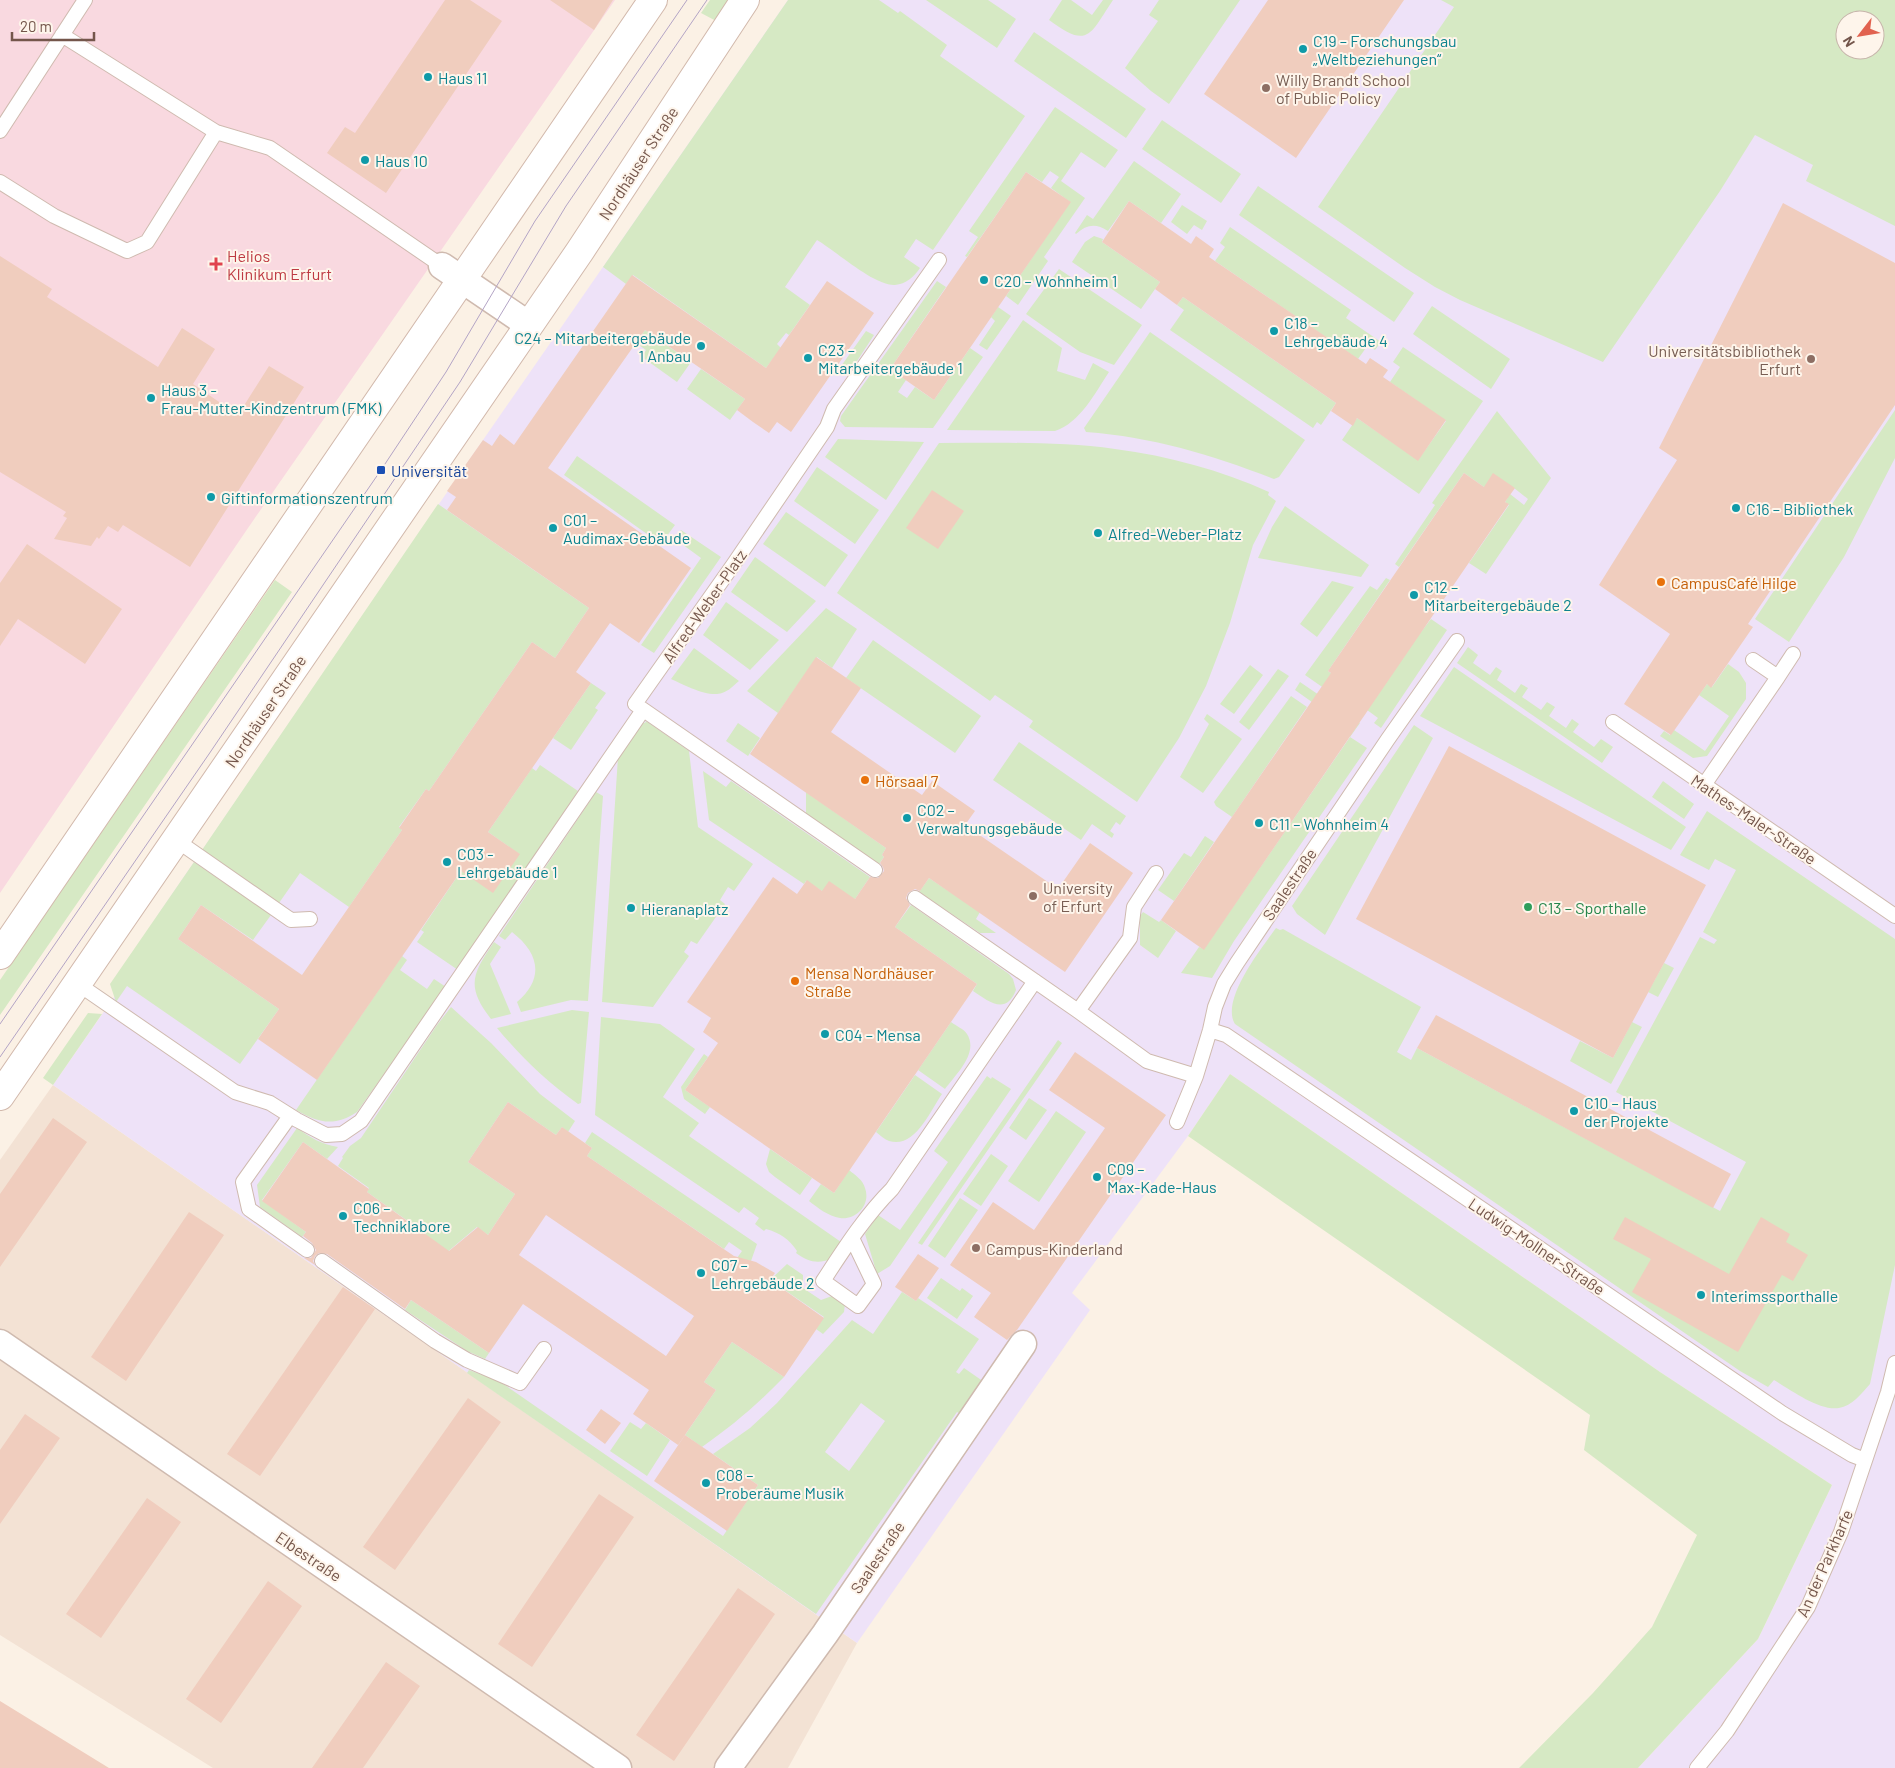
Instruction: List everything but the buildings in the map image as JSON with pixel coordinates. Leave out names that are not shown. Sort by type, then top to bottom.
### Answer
[{"type":"main road","points":[[0,956],[452,273],[653,0]]},
{"type":"main road","name":"Nordhäuser Straße","points":[[0,1096],[588,240],[745,0]]},
{"type":"street","points":[[452,273],[529,325]]},
{"type":"street","name":"Elbestraße","points":[[0,1343],[618,1768]]},
{"type":"street","name":"Saalestraße","points":[[728,1768],[825,1634],[1023,1344]]},
{"type":"lane","points":[[0,131],[85,0]]},
{"type":"lane","points":[[62,35],[216,132],[270,148],[452,273]]},
{"type":"lane","points":[[0,182],[54,216],[127,251],[147,242],[216,132]]},
{"type":"lane","name":"Alfred-Weber-Platz","points":[[639,707],[827,427],[834,409],[939,260]]},
{"type":"lane","name":"Saalestraße","points":[[1177,1122],[1196,1076],[1215,1007],[1224,984],[1388,739],[1457,641]]},
{"type":"lane","points":[[1704,785],[1792,654]]},
{"type":"lane","points":[[1753,660],[1778,677]]},
{"type":"lane","points":[[78,984],[234,1092],[270,1103],[326,1135],[342,1134],[361,1121],[639,707],[875,870]]},
{"type":"lane","name":"Mathes-Maler-Straße","points":[[1613,722],[1895,916]]},
{"type":"lane","points":[[176,840],[291,920],[310,918]]},
{"type":"lane","points":[[1078,1011],[1130,938],[1134,907],[1156,873]]},
{"type":"lane","points":[[915,898],[1147,1061],[1196,1076]]},
{"type":"lane","points":[[852,1238],[874,1284],[858,1306],[823,1281],[852,1238],[876,1205],[892,1189],[1035,981]]},
{"type":"lane","name":"Ludwig-Mollner-Straße","points":[[1210,1030],[1226,1035],[1782,1414],[1852,1455],[1864,1460]]},
{"type":"lane","points":[[290,1116],[243,1182],[249,1209],[307,1250]]},
{"type":"lane","points":[[322,1261],[435,1341],[467,1360],[520,1383],[544,1349]]},
{"type":"lane","name":"An der Parkharfe","points":[[1697,1768],[1727,1731],[1808,1607],[1841,1532],[1888,1392],[1895,1363]]},
{"type":"shaded area","name":"Helios Klinikum Erfurt","points":[[0,0],[615,0],[248,528],[0,893]]},
{"type":"shaded area","name":"University of Erfurt","points":[[788,0],[1847,0],[1845,10],[1835,10],[1835,60],[1814,165],[1895,206],[1895,1768],[1638,1768],[1758,1639],[1832,1485],[1660,1372],[1230,1074],[1188,1136],[1072,1293],[1090,1310],[857,1643],[53,1085],[162,928],[153,922],[465,466]]},
{"type":"shaded area","points":[[53,1085],[857,1643],[788,1768],[213,1768],[0,1635],[0,1160]]},
{"type":"green space","points":[[710,0],[733,0],[718,22],[701,13]]},
{"type":"green space","points":[[788,0],[879,0],[898,13],[900,11],[947,45],[940,56],[1025,116],[933,250],[916,239],[904,257],[920,268],[906,282],[895,285],[877,280],[817,240],[785,287],[810,305],[789,335],[786,333],[777,344],[781,348],[766,368],[633,275],[626,284],[603,267]]},
{"type":"green space","points":[[926,0],[988,0],[1016,19],[997,48]]},
{"type":"green space","points":[[1062,0],[1071,0],[1092,15],[1103,0],[1113,0],[1093,29],[1081,36],[1062,29],[1049,20]]},
{"type":"green space","points":[[1159,0],[1240,0],[1169,104],[1125,68],[1158,21],[1149,15]]},
{"type":"green space","points":[[1441,0],[1895,0],[1895,226],[1806,181],[1813,165],[1755,135],[1720,191],[1603,362],[1460,300],[1435,287],[1318,207],[1454,7]]},
{"type":"green space","points":[[1034,32],[1146,109],[1126,138],[1014,61]]},
{"type":"green space","points":[[1055,107],[1118,150],[1105,168],[1081,152],[1061,181],[1085,198],[1044,257],[1048,261],[1018,305],[1006,296],[1070,202],[1051,188],[1059,177],[1050,171],[1042,182],[1026,172],[967,257],[965,256],[978,237],[969,231]]},
{"type":"green space","points":[[1162,120],[1241,174],[1221,203],[1142,149]]},
{"type":"green space","points":[[1134,161],[1181,194],[1161,223],[1129,201],[1108,231],[1092,226],[1084,228],[1076,234],[1087,215],[1093,219]]},
{"type":"green space","points":[[1258,186],[1414,293],[1394,322],[1239,215]]},
{"type":"green space","points":[[1182,205],[1207,221],[1202,230],[1194,225],[1187,234],[1171,222]]},
{"type":"green space","points":[[1230,227],[1351,310],[1346,318],[1381,342],[1375,350],[1368,345],[1358,359],[1215,261],[1225,247],[1220,243]]},
{"type":"green space","points":[[1094,236],[1103,239],[1102,242],[1160,282],[1141,309],[1072,262],[1085,242]]},
{"type":"green space","points":[[1059,269],[1142,325],[1114,365],[1080,352],[1026,314]]},
{"type":"green space","points":[[937,281],[946,287],[890,369],[906,380],[898,392],[907,398],[915,387],[934,400],[970,348],[983,357],[933,428],[845,427],[840,421],[841,416]]},
{"type":"green space","points":[[1183,297],[1336,403],[1321,425],[1317,422],[1313,428],[1170,330],[1184,310],[1177,305]]},
{"type":"green space","points":[[1432,306],[1510,359],[1491,389],[1413,334]]},
{"type":"green space","points":[[998,307],[1011,316],[987,350],[979,345],[995,321],[991,317]]},
{"type":"green space","points":[[1023,320],[1062,348],[1057,371],[1085,380],[1093,363],[1109,372],[1092,398],[1072,421],[1055,431],[947,430]]},
{"type":"green space","points":[[645,330],[691,362],[677,382],[642,357],[646,350],[636,343]]},
{"type":"green space","points":[[866,331],[874,335],[848,375],[839,369]]},
{"type":"green space","points":[[1150,332],[1305,440],[1279,477],[1274,479],[1182,448],[1111,434],[1086,432],[1084,428]]},
{"type":"green space","points":[[1403,347],[1483,401],[1419,494],[1342,440],[1357,418],[1418,460],[1446,421],[1390,382],[1400,367],[1393,362]]},
{"type":"green space","points":[[701,369],[745,399],[730,420],[687,389]]},
{"type":"green space","points":[[1895,410],[1895,458],[1844,557],[1789,642],[1755,619]]},
{"type":"green space","points":[[1497,411],[1551,478],[1486,574],[1469,563],[1509,505],[1505,502],[1510,494],[1524,505],[1528,499],[1514,488],[1484,487],[1464,473],[1399,567],[1395,564],[1435,505],[1432,503]]},
{"type":"green space","points":[[838,439],[924,442],[886,500],[825,457]]},
{"type":"green space","name":"Alfred-Weber-Platz","points":[[939,443],[1093,446],[1135,452],[1175,460],[1232,477],[1269,492],[1268,495],[1276,501],[1253,545],[1230,623],[1206,686],[1179,738],[1137,802],[1029,727],[1033,721],[995,695],[990,701],[837,593]]},
{"type":"green space","points":[[577,456],[675,525],[661,544],[564,475]]},
{"type":"green space","points":[[817,467],[879,510],[855,544],[794,501]]},
{"type":"green space","points":[[438,504],[589,608],[555,658],[532,642],[429,791],[426,789],[399,827],[402,830],[349,907],[300,873],[279,903],[202,850]]},
{"type":"green space","points":[[1285,506],[1369,565],[1361,577],[1258,558],[1272,527]]},
{"type":"green space","points":[[786,512],[848,555],[825,587],[763,544]]},
{"type":"green space","points":[[681,530],[721,557],[654,653],[641,645],[701,558],[675,539]]},
{"type":"green space","points":[[755,557],[816,601],[787,632],[731,592]]},
{"type":"green space","points":[[1386,578],[1390,580],[1328,671],[1347,685],[1338,698],[1305,675],[1370,586],[1377,590]]},
{"type":"green space","points":[[275,580],[292,592],[0,1015],[0,980]]},
{"type":"green space","points":[[1332,581],[1354,587],[1317,637],[1300,624]]},
{"type":"green space","points":[[726,602],[779,640],[750,670],[703,635]]},
{"type":"green space","points":[[826,608],[857,629],[832,668],[817,657],[778,713],[747,691]]},
{"type":"green space","points":[[1431,619],[1447,630],[1381,728],[1374,723],[1378,718],[1363,707]]},
{"type":"green space","points":[[873,640],[981,716],[955,753],[846,678]]},
{"type":"green space","points":[[1468,647],[1478,655],[1473,663],[1490,675],[1496,667],[1502,671],[1497,680],[1515,693],[1521,684],[1528,688],[1522,697],[1541,710],[1547,702],[1555,707],[1549,716],[1566,728],[1572,719],[1579,724],[1573,732],[1594,747],[1601,739],[1613,747],[1602,763],[1457,663]]},
{"type":"green space","points":[[694,648],[739,681],[727,691],[710,694],[671,679]]},
{"type":"green space","points":[[1728,664],[1739,672],[1746,683],[1746,699],[1707,756],[1693,758],[1660,736],[1664,731],[1670,735],[1674,730],[1705,751],[1729,716],[1699,695],[1707,684],[1712,687]]},
{"type":"green space","points":[[1250,665],[1263,675],[1234,714],[1220,704]]},
{"type":"green space","points":[[1454,667],[1686,827],[1671,850],[1420,716]]},
{"type":"green space","points":[[1278,669],[1289,676],[1249,730],[1239,722]]},
{"type":"green space","points":[[1300,682],[1360,723],[1350,737],[1326,712],[1295,690]]},
{"type":"green space","points":[[591,683],[606,693],[595,708],[598,710],[571,750],[553,738]]},
{"type":"green space","points":[[1291,696],[1307,707],[1232,817],[1216,806],[1214,802]]},
{"type":"green space","points":[[1207,714],[1242,739],[1203,793],[1180,777],[1209,724],[1204,719]]},
{"type":"green space","points":[[646,721],[689,751],[698,827],[753,864],[734,891],[728,887],[720,900],[725,904],[697,944],[691,941],[684,952],[689,956],[653,1007],[602,1002],[618,757],[642,722],[645,723]]},
{"type":"green space","points":[[738,723],[760,738],[748,756],[726,741]]},
{"type":"green space","points":[[1414,725],[1433,738],[1325,935],[1297,914],[1292,906]]},
{"type":"green space","points":[[1350,737],[1367,748],[1234,941],[1212,978],[1181,973],[1199,947],[1204,949]]},
{"type":"green space","points":[[1019,742],[1126,816],[1120,825],[1116,822],[1110,831],[1114,834],[1112,838],[1092,824],[1081,840],[993,780]]},
{"type":"green space","points":[[540,765],[578,791],[458,970],[417,942],[424,932],[421,930],[461,871],[519,854],[488,832],[532,768],[536,771]]},
{"type":"green space","points":[[703,771],[726,787],[731,781],[870,877],[855,899],[822,891],[806,881],[804,884],[709,820]]},
{"type":"green space","points":[[1663,781],[1694,804],[1684,819],[1652,797]]},
{"type":"green space","points":[[596,792],[603,796],[588,1001],[571,1000],[521,1012],[517,1002],[532,984],[535,975],[533,957],[528,948],[512,932],[505,940],[499,936]]},
{"type":"green space","points":[[806,792],[886,848],[882,855],[884,857],[879,864],[806,814]]},
{"type":"green space","points":[[1707,811],[1895,939],[1895,1265],[1870,1384],[1860,1395],[1844,1407],[1831,1408],[1814,1403],[1774,1380],[1768,1387],[1740,1371],[1235,1024],[1232,1014],[1233,1002],[1245,974],[1276,928],[1283,929],[1421,1007],[1397,1052],[1411,1060],[1417,1048],[1720,1211],[1746,1162],[1616,1092],[1700,937],[1714,944],[1717,940],[1703,932],[1736,870],[1715,859],[1709,870],[1680,855]]},
{"type":"green space","points":[[1205,836],[1214,842],[1174,901],[1158,890],[1184,853],[1191,857]]},
{"type":"green space","points":[[194,862],[271,915],[253,940],[201,905],[178,939],[279,1009],[240,1064],[127,986],[116,1002],[110,984]]},
{"type":"green space","points":[[929,878],[980,912],[976,919],[996,933],[980,933],[919,892]]},
{"type":"green space","points":[[911,905],[1009,974],[1013,979],[1016,990],[1012,998],[1007,1003],[1002,1004],[996,1004],[985,999],[973,991],[977,984],[895,927]]},
{"type":"green space","points":[[1143,912],[1159,922],[1161,920],[1176,931],[1158,958],[1140,945],[1140,916]]},
{"type":"green space","points":[[494,942],[501,947],[490,964],[511,1014],[491,1019],[478,997],[475,980],[481,962]]},
{"type":"green space","points":[[402,956],[407,960],[400,970],[427,989],[434,979],[446,987],[357,1112],[341,1120],[326,1122],[296,1110]]},
{"type":"green space","points":[[1664,963],[1674,968],[1658,997],[1648,992]]},
{"type":"green space","points":[[451,1007],[491,1043],[540,1094],[575,1121],[568,1132],[562,1127],[556,1135],[508,1102],[468,1162],[515,1194],[488,1235],[477,1227],[439,1259],[418,1245],[426,1234],[367,1192],[369,1188],[338,1166],[350,1146],[361,1138]]},
{"type":"green space","points":[[572,1010],[589,1012],[581,1103],[578,1104],[535,1069],[497,1028]]},
{"type":"green space","points":[[88,1013],[102,1014],[53,1085],[43,1078]]},
{"type":"green space","points":[[601,1017],[660,1024],[695,1049],[663,1097],[699,1123],[689,1136],[841,1242],[831,1259],[817,1262],[800,1256],[784,1237],[766,1229],[764,1231],[755,1224],[759,1218],[744,1207],[739,1213],[595,1115]]},
{"type":"green space","points":[[951,1022],[967,1034],[970,1048],[965,1063],[945,1089],[918,1070]]},
{"type":"green space","points":[[1632,1022],[1642,1027],[1611,1084],[1570,1061],[1580,1041],[1613,1058]]},
{"type":"green space","points":[[1058,1040],[1062,1043],[922,1245],[918,1243]]},
{"type":"green space","points":[[704,1054],[708,1057],[685,1090],[710,1107],[705,1114],[684,1099],[681,1087]]},
{"type":"green space","points":[[1230,1074],[1660,1372],[1832,1485],[1758,1639],[1638,1768],[1519,1768],[1593,1693],[1652,1627],[1697,1535],[1584,1450],[1590,1415],[1188,1136]]},
{"type":"green space","points":[[915,1075],[942,1094],[921,1127],[914,1134],[898,1142],[889,1141],[876,1132]]},
{"type":"green space","points":[[987,1076],[991,1079],[992,1077],[1011,1089],[890,1266],[877,1274],[865,1234],[878,1215],[900,1230],[948,1162],[934,1151]]},
{"type":"green space","points":[[1029,1098],[1047,1110],[1026,1140],[1009,1128]]},
{"type":"green space","points":[[1056,1111],[1086,1132],[1039,1202],[1008,1181]]},
{"type":"green space","points":[[297,1128],[316,1140],[338,1147],[327,1159],[303,1142],[262,1200],[306,1232],[302,1237],[260,1207],[257,1185]]},
{"type":"green space","points":[[592,1132],[757,1244],[751,1261],[737,1258],[742,1251],[729,1242],[724,1249],[587,1156],[592,1148],[585,1143]]},
{"type":"green space","points":[[770,1149],[812,1178],[800,1195],[769,1172],[766,1164]]},
{"type":"green space","points":[[991,1154],[1008,1166],[981,1206],[963,1194]]},
{"type":"green space","points":[[849,1170],[865,1188],[866,1200],[857,1214],[846,1218],[836,1217],[809,1201],[821,1184],[834,1193]]},
{"type":"green space","points":[[960,1198],[978,1210],[945,1258],[928,1246]]},
{"type":"green space","points":[[787,1264],[803,1275],[803,1288],[821,1300],[832,1296],[845,1304],[844,1312],[823,1334],[816,1329],[824,1317],[770,1280]]},
{"type":"green space","points":[[941,1278],[960,1291],[962,1288],[973,1296],[957,1319],[927,1298]]},
{"type":"green space","points":[[902,1292],[916,1301],[918,1298],[979,1339],[956,1372],[959,1374],[964,1368],[987,1384],[965,1417],[957,1412],[816,1614],[467,1373],[469,1370],[499,1381],[723,1536],[758,1485],[713,1454],[750,1428],[777,1403],[852,1320],[873,1334]],"holes":[[[861,1403],[885,1421],[849,1471],[825,1452]]]},
{"type":"green space","points":[[411,1300],[489,1353],[485,1359],[467,1351],[405,1310]]},
{"type":"green space","points":[[732,1342],[784,1377],[744,1414],[702,1447],[685,1435],[716,1390],[704,1382]]},
{"type":"green space","points":[[630,1422],[641,1429],[646,1423],[670,1440],[647,1476],[610,1451]]},
{"type":"tram line","points":[[0,1024],[381,470],[446,372],[535,221],[687,0]]},
{"type":"tram line","points":[[0,1057],[209,754],[460,382],[566,206],[707,0]]},
{"type":"place","name":"C19 – Forschungsbau „Weltbeziehungen“","points":[[1303,49]]},
{"type":"place","name":"Haus 11","points":[[428,77]]},
{"type":"place","name":"Willy Brandt School of Public Policy","points":[[1266,88]]},
{"type":"place","name":"Haus 10","points":[[365,160]]},
{"type":"place","name":"Helios Klinikum Erfurt","points":[[216,264]]},
{"type":"place","name":"C20 – Wohnheim 1","points":[[984,280]]},
{"type":"place","name":"C18 – Lehrgebäude 4","points":[[1274,331]]},
{"type":"place","name":"C24 – Mitarbeitergebäude 1 Anbau","points":[[701,346]]},
{"type":"place","name":"C23 – Mitarbeitergebäude 1","points":[[808,358]]},
{"type":"place","name":"Universitätsbibliothek Erfurt","points":[[1811,359]]},
{"type":"place","name":"Haus 3 - Frau-Mutter-Kindzentrum (FMK)","points":[[151,398]]},
{"type":"place","name":"Universität","points":[[381,470]]},
{"type":"place","name":"Giftinformationszentrum","points":[[211,497]]},
{"type":"place","name":"C16 – Bibliothek","points":[[1736,508]]},
{"type":"place","name":"C01 – Audimax-Gebäude","points":[[553,528]]},
{"type":"place","name":"Alfred-Weber-Platz","points":[[1098,533]]},
{"type":"place","name":"CampusCafé Hilge","points":[[1661,582]]},
{"type":"place","name":"C12 – Mitarbeitergebäude 2","points":[[1414,595]]},
{"type":"place","name":"Hörsaal 7","points":[[865,780]]},
{"type":"place","name":"C02 – Verwaltungsgebäude","points":[[907,818]]},
{"type":"place","name":"C11 – Wohnheim 4","points":[[1259,823]]},
{"type":"place","name":"C03 - Lehrgebäude 1","points":[[447,862]]},
{"type":"place","name":"University of Erfurt","points":[[1033,896]]},
{"type":"place","name":"C13 – Sporthalle","points":[[1528,907]]},
{"type":"place","name":"Hieranaplatz","points":[[631,908]]},
{"type":"place","name":"Mensa Nordhäuser Straße","points":[[795,981]]},
{"type":"place","name":"C04 – Mensa","points":[[825,1034]]},
{"type":"place","name":"C10 – Haus der Projekte","points":[[1574,1111]]},
{"type":"place","name":"C09 – Max-Kade-Haus","points":[[1097,1177]]},
{"type":"place","name":"C06 – Techniklabore","points":[[343,1216]]},
{"type":"place","name":"Campus-Kinderland","points":[[976,1248]]},
{"type":"place","name":"C07 – Lehrgebäude 2","points":[[701,1273]]},
{"type":"place","name":"Interimssporthalle","points":[[1701,1295]]},
{"type":"place","name":"C08 – Proberäume Musik","points":[[706,1483]]}]
